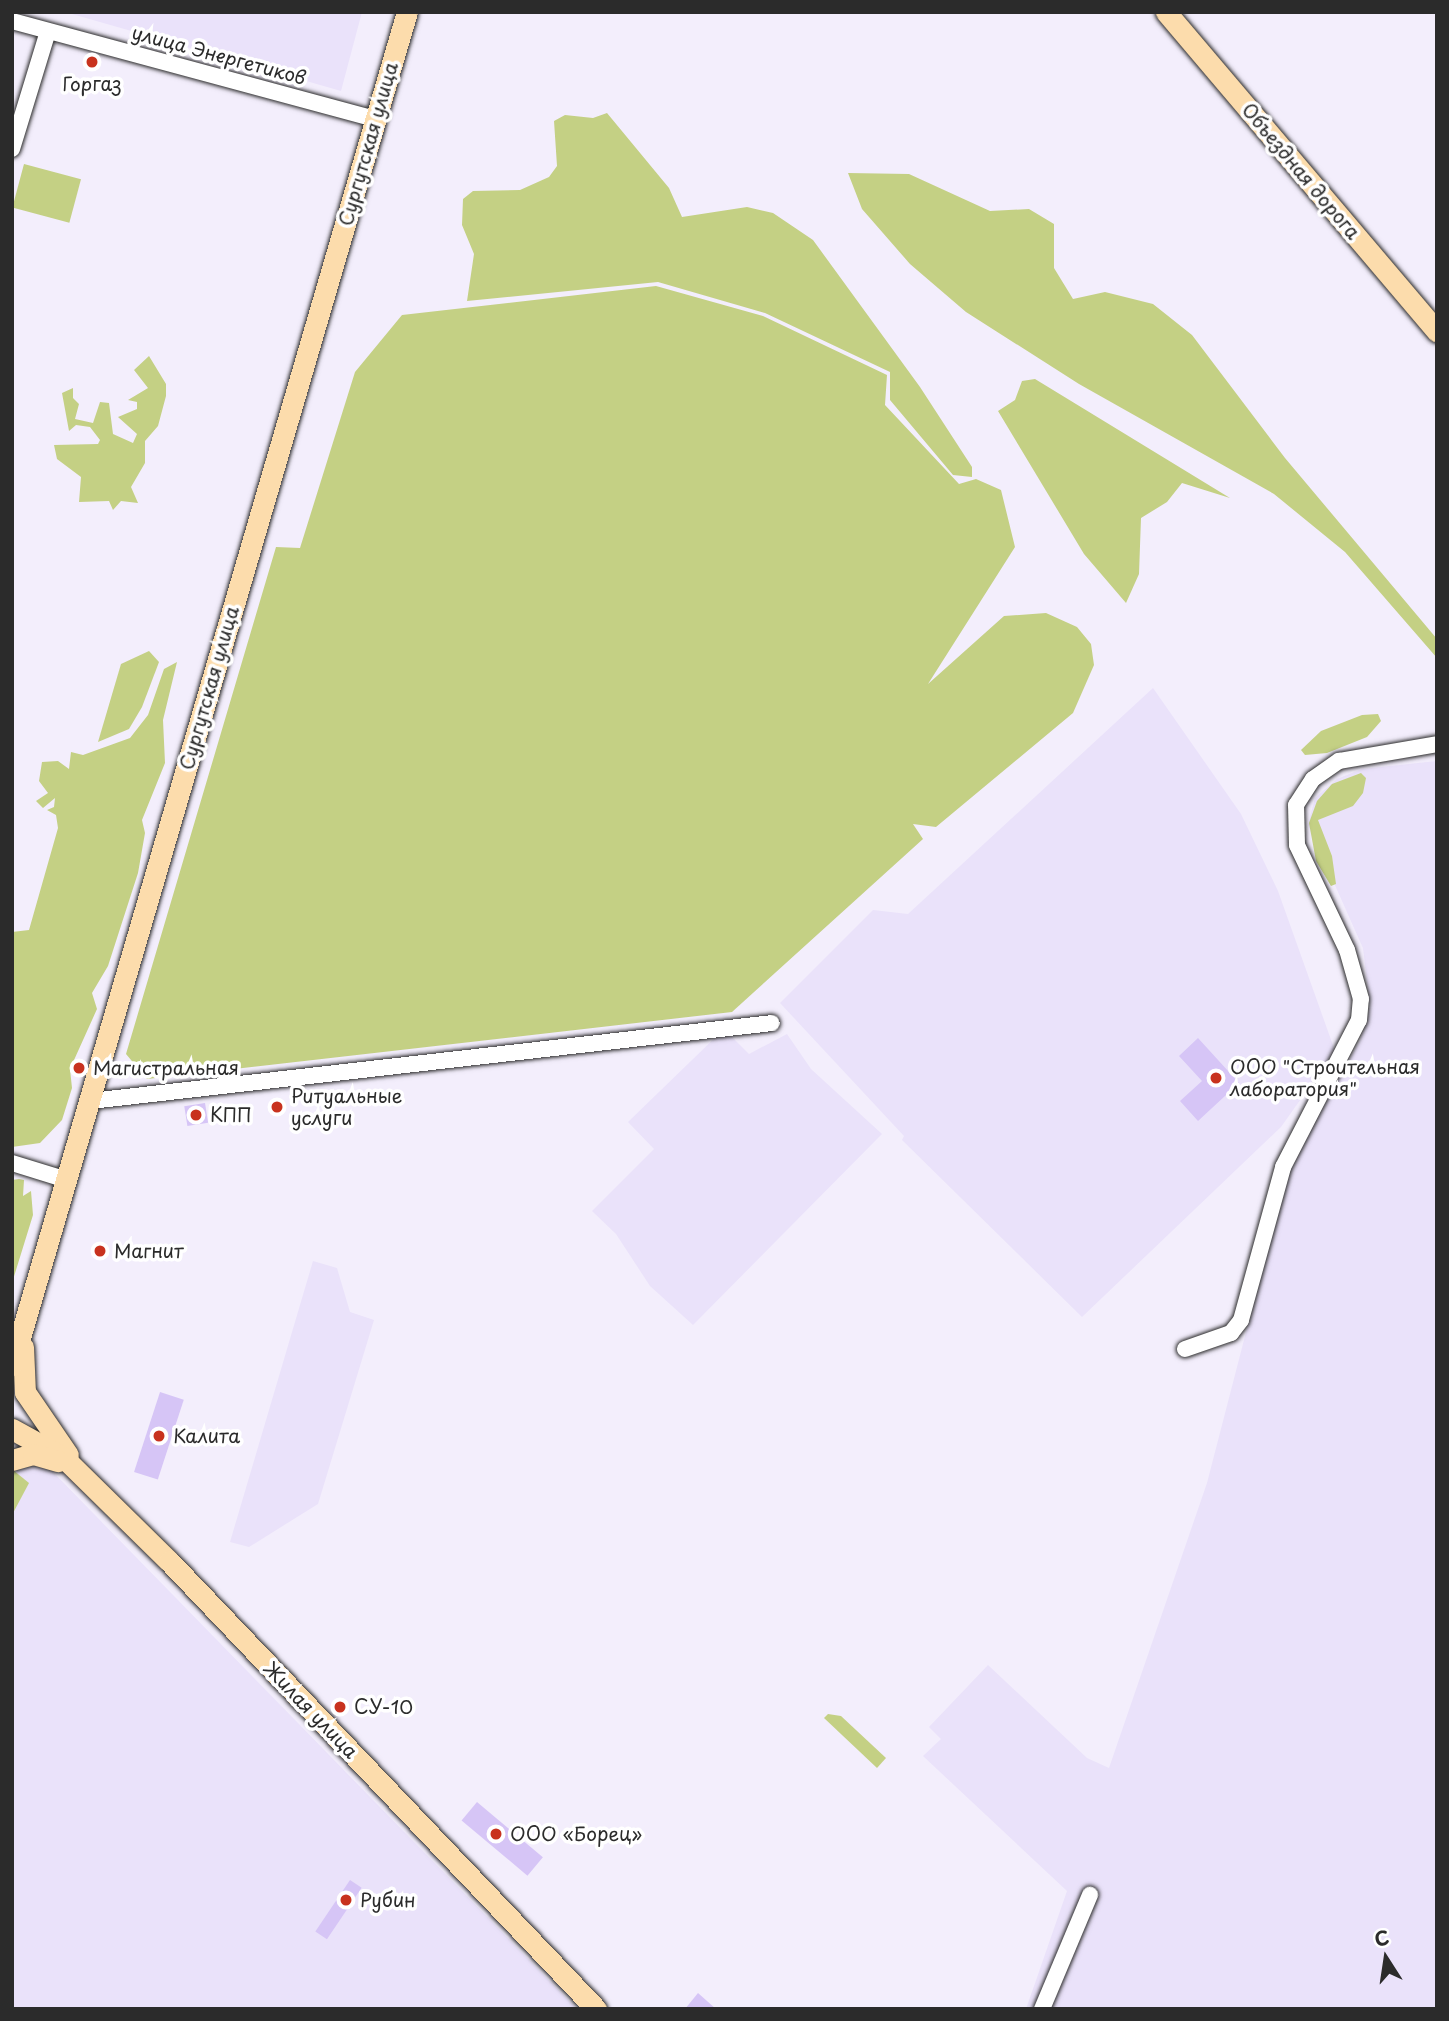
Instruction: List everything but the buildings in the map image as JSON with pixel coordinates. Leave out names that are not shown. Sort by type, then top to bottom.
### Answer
[{"type":"main road","name":"Сургутская улица","points":[[12,1365],[407,12]]},
{"type":"main road","name":"Объездная дорога","points":[[1166,12],[1437,331]]},
{"type":"main road","points":[[24,1327],[25,1392],[78,1472]]},
{"type":"main road","name":"Жилая улица","points":[[12,1429],[48,1446],[78,1472],[596,2009]]},
{"type":"main road","points":[[12,1460],[47,1455],[78,1472]]},
{"type":"street","name":"улица Энергетиков","points":[[12,21],[375,119]]},
{"type":"street","points":[[12,149],[48,31]]},
{"type":"street","points":[[1185,1349],[1231,1333],[1241,1320],[1283,1167],[1359,1020],[1360,991],[1347,950],[1297,845],[1296,805],[1313,779],[1339,761],[1437,744]]},
{"type":"street","points":[[91,1101],[772,1023]]},
{"type":"street","points":[[12,1163],[67,1180]]},
{"type":"street","points":[[1042,2009],[1090,1895]]},
{"type":"shaded area","points":[[65,12],[362,12],[341,91]]},
{"type":"shaded area","points":[[1153,688],[1241,814],[1278,891],[1335,1051],[1281,1127],[1082,1317],[902,1140],[904,1136],[780,1003],[873,910],[908,914]]},
{"type":"shaded area","points":[[1437,761],[1437,2009],[1026,2009],[1067,1891],[923,1756],[941,1739],[929,1727],[988,1665],[1087,1758],[1109,1768],[1207,1483],[1289,1166],[1360,1041],[1370,1007],[1363,948],[1308,825],[1315,798],[1337,779],[1362,769]]},
{"type":"shaded area","points":[[724,1029],[749,1054],[787,1034],[811,1069],[882,1134],[693,1325],[650,1286],[616,1234],[592,1211],[654,1149],[628,1122]]},
{"type":"shaded area","points":[[313,1261],[337,1268],[350,1312],[374,1320],[318,1504],[249,1547],[230,1542]]},
{"type":"shaded area","points":[[31,1465],[51,1470],[577,2009],[12,2009],[12,1474]]},
{"type":"green space","points":[[607,113],[669,188],[682,217],[747,207],[773,213],[813,240],[920,387],[972,467],[972,477],[953,475],[890,400],[890,372],[765,313],[658,282],[467,301],[474,254],[462,225],[463,199],[473,191],[520,190],[549,177],[557,166],[554,121],[565,115],[593,118]]},
{"type":"green space","points":[[24,164],[81,179],[69,223],[12,207]]},
{"type":"green space","points":[[848,173],[909,174],[990,211],[1029,209],[1054,224],[1054,268],[1073,299],[1105,292],[1153,304],[1192,335],[1285,458],[1437,639],[1437,658],[1345,552],[1274,494],[1079,384],[966,312],[910,264],[862,209]]},
{"type":"green space","points":[[656,286],[763,316],[887,375],[885,405],[959,484],[976,479],[1001,490],[1015,547],[928,684],[1004,616],[1046,613],[1077,627],[1091,644],[1094,665],[1073,713],[936,827],[913,824],[923,839],[732,1012],[147,1079],[126,1054],[276,547],[300,548],[355,372],[402,315]]},
{"type":"green space","points":[[149,356],[166,384],[166,396],[158,426],[145,441],[145,463],[131,487],[138,503],[121,501],[113,510],[109,501],[79,502],[81,477],[57,459],[54,445],[98,444],[100,440],[90,427],[76,425],[69,431],[62,393],[73,388],[73,398],[79,404],[75,419],[93,423],[100,402],[109,403],[113,434],[133,443],[137,434],[118,417],[137,409],[137,402],[128,400],[148,388],[134,370]]},
{"type":"green space","points":[[1035,379],[1230,498],[1182,483],[1167,502],[1141,518],[1139,574],[1126,603],[1084,554],[998,411],[1015,400],[1022,381]]},
{"type":"green space","points":[[149,651],[159,662],[142,707],[129,729],[98,742],[121,664]]},
{"type":"green space","points":[[177,662],[163,720],[165,763],[142,820],[145,833],[138,873],[108,966],[92,993],[97,1009],[70,1069],[72,1088],[62,1120],[40,1143],[12,1147],[12,932],[29,930],[58,828],[56,815],[47,810],[54,807],[55,798],[43,808],[36,801],[48,793],[39,781],[42,762],[58,761],[69,769],[71,752],[83,755],[130,738],[148,715],[164,669]]},
{"type":"green space","points":[[1378,714],[1381,721],[1367,737],[1327,753],[1305,755],[1301,750],[1321,731],[1362,715]]},
{"type":"green space","points":[[1361,773],[1366,778],[1363,793],[1353,806],[1318,820],[1332,856],[1336,884],[1331,886],[1316,861],[1309,823],[1317,801],[1332,784]]},
{"type":"green space","points":[[12,1180],[24,1180],[23,1196],[31,1191],[33,1215],[12,1283]]},
{"type":"green space","points":[[12,1470],[29,1483],[12,1515]]},
{"type":"green space","points":[[828,1714],[841,1716],[886,1758],[877,1768],[824,1718]]},
{"type":"place","name":"Горгаз","points":[[92,62]]},
{"type":"place","name":"Магистральная","points":[[79,1068]]},
{"type":"place","name":"ООО \"Строительная лаборатория\"","points":[[1216,1078]]},
{"type":"place","name":"Ритуальные услуги","points":[[277,1107]]},
{"type":"place","name":"КПП","points":[[196,1115]]},
{"type":"place","name":"Магнит","points":[[100,1251]]},
{"type":"place","name":"Калита","points":[[159,1436]]},
{"type":"place","name":"СУ-10","points":[[340,1707]]},
{"type":"place","name":"ООО «Борец»","points":[[496,1834]]},
{"type":"place","name":"Рубин","points":[[346,1900]]}]
